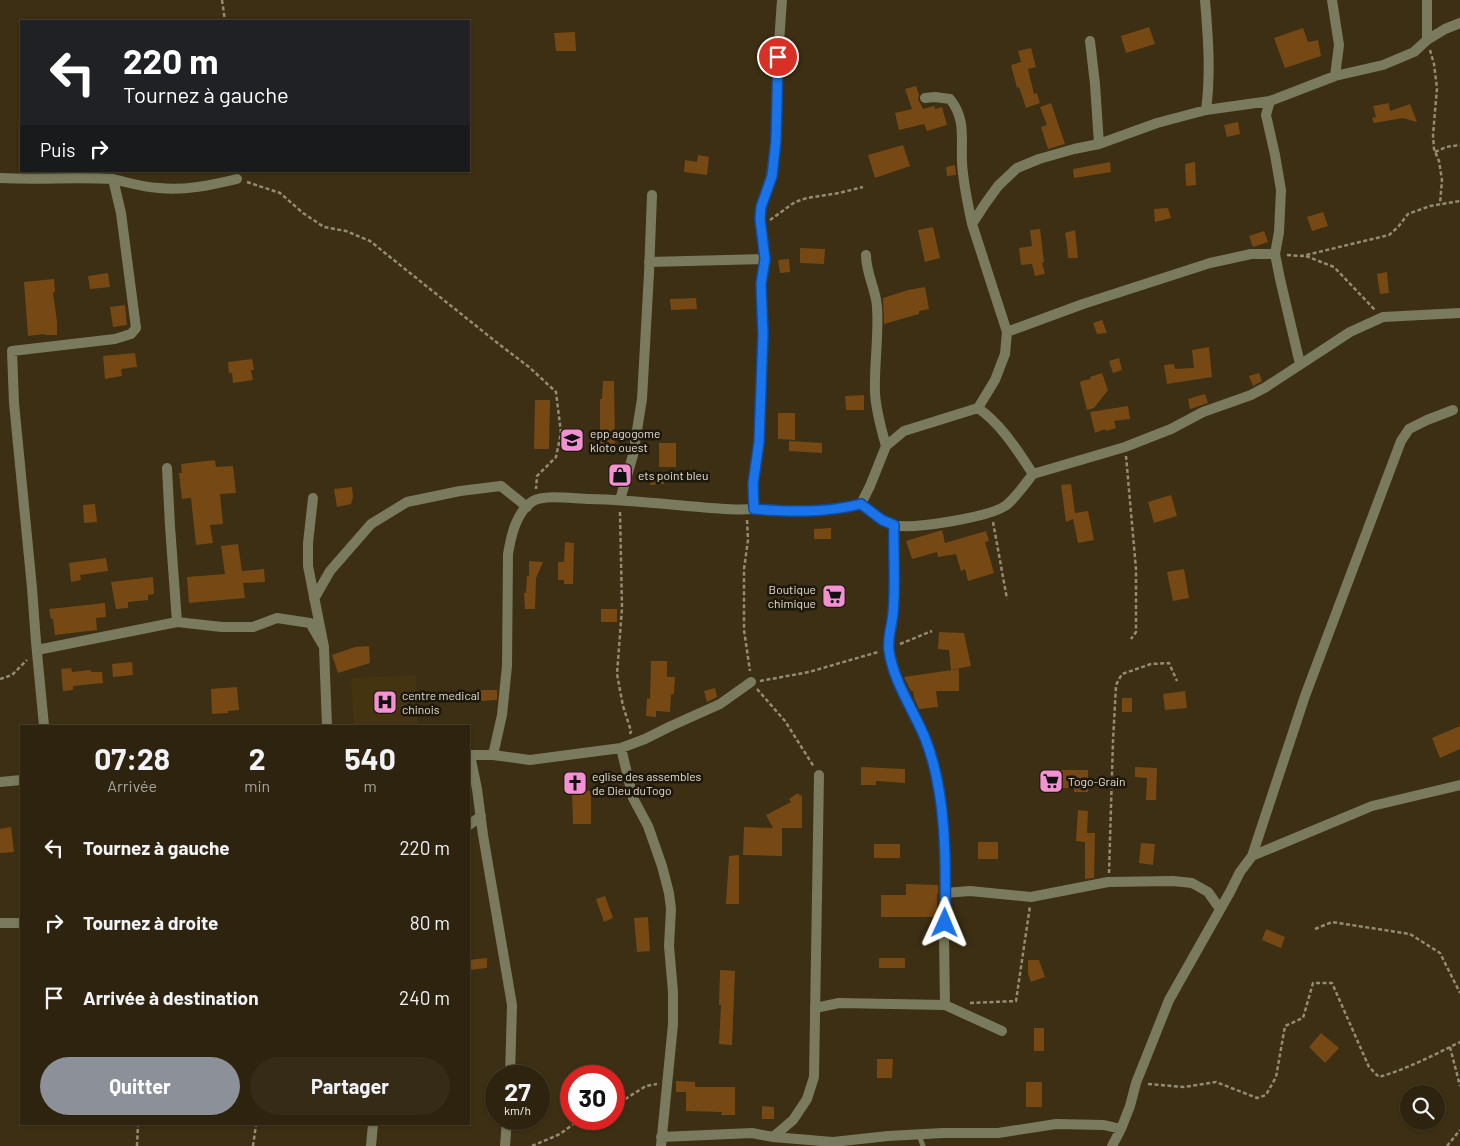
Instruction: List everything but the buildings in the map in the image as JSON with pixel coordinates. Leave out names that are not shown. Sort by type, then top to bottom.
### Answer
[{"type":"street","points":[[748,509],[759,442],[763,334],[761,284],[765,259],[761,227],[761,207],[772,176],[776,140],[778,57],[782,0]]},
{"type":"street","points":[[1205,0],[1209,72],[1206,110]]},
{"type":"street","points":[[1332,0],[1339,45],[1335,76]]},
{"type":"street","points":[[1427,0],[1427,40]]},
{"type":"street","points":[[972,224],[998,186],[1017,168],[1038,159],[1099,144],[1157,123],[1206,110],[1270,101],[1335,76],[1383,65],[1414,52],[1427,40],[1445,29],[1460,24]]},
{"type":"street","points":[[1090,41],[1099,144]]},
{"type":"street","points":[[492,755],[502,715],[507,666],[508,554],[511,536],[517,521],[531,503],[550,498],[620,500],[785,511],[843,509],[861,504],[886,446],[904,431],[978,408],[995,380],[1005,354],[1008,332],[972,224],[963,170],[960,116],[950,99],[925,98]]},
{"type":"street","points":[[1270,101],[1266,115],[1276,155],[1281,190],[1275,254],[1300,364]]},
{"type":"street","points":[[0,178],[113,179],[161,189],[218,184],[236,179]]},
{"type":"street","points":[[0,350],[12,351],[115,339],[132,334],[136,328],[121,213],[113,179]]},
{"type":"street","points":[[620,500],[633,455],[642,399],[652,195]]},
{"type":"street","points":[[1008,332],[1082,304],[1210,263],[1252,254],[1275,254]]},
{"type":"street","points":[[866,255],[868,274],[876,299],[875,393],[877,414],[886,446]]},
{"type":"street","points":[[649,262],[765,259]]},
{"type":"street","points":[[861,504],[882,520],[894,525],[921,526],[992,513],[1006,505],[1033,474],[1125,447],[1171,429],[1203,412],[1251,395],[1350,332],[1383,317],[1460,313]]},
{"type":"street","points":[[12,351],[14,403],[44,725]]},
{"type":"street","points":[[978,408],[992,419],[1018,451],[1033,474]]},
{"type":"street","points":[[1112,1146],[1130,1106],[1136,1084],[1168,1000],[1240,872],[1252,856],[1306,696],[1401,441],[1409,429],[1453,410]]},
{"type":"street","points":[[167,468],[177,622]]},
{"type":"street","points":[[314,599],[330,571],[371,524],[407,502],[460,491],[501,486],[531,503]]},
{"type":"street","points":[[313,498],[308,543],[308,566],[324,647],[327,725]]},
{"type":"street","points":[[894,525],[893,614],[888,638],[888,649],[893,668],[906,700],[925,738],[933,761],[939,792],[945,843],[944,938],[946,1004]]},
{"type":"street","points":[[37,650],[177,622],[222,627],[253,627],[278,618],[310,623],[324,647]]},
{"type":"street","points":[[470,755],[492,755],[530,760],[621,748],[645,740],[720,704],[751,682]]},
{"type":"street","points":[[621,748],[633,798],[648,826],[657,850],[669,893],[671,909],[670,946],[673,1024],[661,1141],[752,1133],[773,1136],[791,1142],[833,1142],[888,1136],[998,1133],[1056,1124],[1104,1124],[1121,1128]]},
{"type":"street","points":[[470,760],[512,1005],[510,1065]]},
{"type":"street","points":[[773,1136],[793,1120],[807,1099],[814,1077],[819,775]]},
{"type":"street","points":[[0,782],[20,780]]},
{"type":"street","points":[[1252,856],[1372,806],[1460,785]]},
{"type":"street","points":[[470,824],[481,816]]},
{"type":"street","points":[[945,893],[970,892],[1031,897],[1108,882],[1138,880],[1192,883],[1208,892],[1220,909]]},
{"type":"street","points":[[0,923],[20,923]]},
{"type":"street","points":[[815,1008],[839,1003],[946,1004],[1002,1031]]},
{"type":"street","points":[[371,1146],[373,1125]]},
{"type":"street","points":[[505,1146],[506,1130]]},
{"type":"lane","points":[[919,1135],[923,1146]]},
{"type":"path","points":[[222,0],[225,20]]},
{"type":"path","points":[[1427,40],[1434,64],[1437,88],[1433,135],[1442,180],[1440,204]]},
{"type":"path","points":[[1435,152],[1446,147],[1460,145]]},
{"type":"path","points":[[236,179],[280,193],[303,213],[324,227],[346,231],[370,240],[500,346],[529,367],[556,392],[561,433],[556,457],[537,476],[531,503]]},
{"type":"path","points":[[761,227],[795,202],[863,187]]},
{"type":"path","points":[[1305,256],[1389,235],[1398,228],[1408,214],[1430,206],[1460,202]]},
{"type":"path","points":[[1275,254],[1305,256],[1334,267],[1383,317]]},
{"type":"path","points":[[1125,447],[1136,569],[1136,632],[1130,639]]},
{"type":"path","points":[[620,500],[622,608],[617,674],[623,706],[631,731],[621,748]]},
{"type":"path","points":[[748,509],[748,532],[744,569],[744,630],[751,682],[785,721],[819,775]]},
{"type":"path","points":[[992,513],[1007,599]]},
{"type":"path","points":[[751,682],[809,672],[888,649],[932,631]]},
{"type":"path","points":[[0,679],[12,675],[37,650]]},
{"type":"path","points":[[1108,882],[1116,685],[1122,674],[1151,664],[1169,663],[1178,681]]},
{"type":"path","points":[[946,1004],[1016,1001],[1031,897]]},
{"type":"path","points":[[1315,929],[1332,922],[1410,934],[1440,953],[1460,993]]},
{"type":"path","points":[[1136,1084],[1184,1087],[1216,1082],[1258,1098],[1266,1095],[1276,1077],[1285,1026],[1303,1018],[1313,983],[1332,983],[1369,1067],[1379,1077],[1393,1073],[1460,1042]]},
{"type":"path","points":[[1450,1047],[1460,1086]]},
{"type":"path","points":[[625,1099],[646,1086],[667,1083]]},
{"type":"path","points":[[137,1146],[138,1125]]},
{"type":"path","points":[[253,1146],[256,1125]]},
{"type":"path","points":[[532,1146],[565,1130]]},
{"type":"path","points":[[1447,1146],[1460,1130]]},
{"type":"shaded area","name":"centre medical chinois","points":[[416,675],[418,725],[354,725],[351,678]]},
{"type":"place","name":"epp agogome kloto ouest","points":[[572,440]]},
{"type":"place","name":"ets point bleu","points":[[620,475]]},
{"type":"place","name":"Boutique chimique","points":[[834,596]]},
{"type":"place","name":"centre medical chinois","points":[[385,702]]},
{"type":"place","name":"Togo-Grain","points":[[1051,781]]},
{"type":"place","name":"eglise des assembles de Dieu duTogo","points":[[575,783]]},
{"type":"route","points":[[778,57],[776,140],[772,176],[761,207],[760,219],[765,259],[761,284],[763,334],[759,442],[753,484],[754,509],[815,511],[843,509],[861,504],[882,520],[894,525],[893,614],[888,638],[888,649],[899,684],[925,738],[933,761],[945,843],[945,923]]}]
